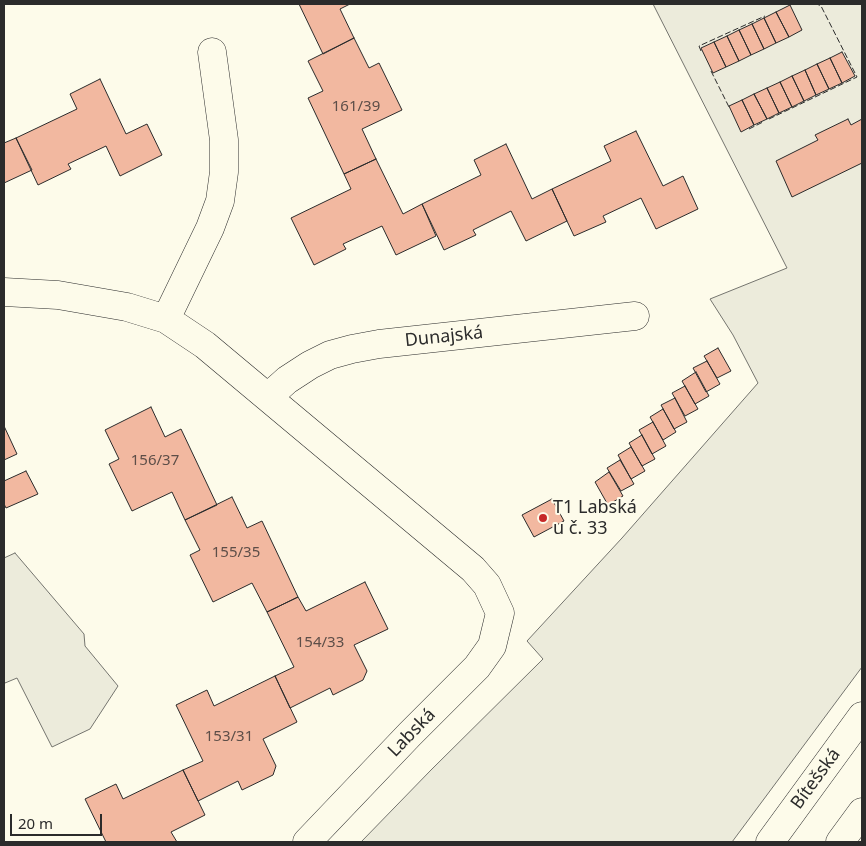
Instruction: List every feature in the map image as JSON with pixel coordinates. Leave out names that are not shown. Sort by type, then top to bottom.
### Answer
[{"type":"main road","points":[[166,319],[210,228],[220,201],[224,172],[224,140],[212,52]]},
{"type":"main road","points":[[4,292],[58,295],[127,307],[166,319],[205,346],[268,397]]},
{"type":"main road","name":"Dunajská","points":[[268,397],[287,380],[310,365],[330,355],[352,349],[379,344],[635,316]]},
{"type":"main road","name":"Labská","points":[[268,397],[473,569],[487,585],[500,613],[492,646],[477,666],[307,842]]},
{"type":"main road","name":"Bítešská","points":[[770,842],[862,716]]},
{"type":"main road","points":[[840,842],[862,812]]},
{"type":"shaded area","points":[[653,4],[862,4],[862,667],[732,842],[361,842],[543,659],[527,641],[622,538],[758,383],[733,335],[710,299],[787,268]]},
{"type":"shaded area","points":[[15,553],[84,634],[85,646],[118,686],[90,729],[52,747],[17,678],[5,683],[4,681],[4,558]]},
{"type":"building","points":[[299,4],[350,4],[340,9],[354,38],[323,54]]},
{"type":"building","points":[[790,5],[802,30],[789,37],[776,12]]},
{"type":"building","points":[[776,12],[789,37],[776,43],[764,18]]},
{"type":"building","points":[[764,18],[776,43],[764,49],[752,24]]},
{"type":"building","points":[[752,24],[764,49],[751,55],[739,30]]},
{"type":"building","points":[[739,30],[751,55],[739,61],[727,36]]},
{"type":"building","points":[[727,36],[739,61],[726,67],[714,42]]},
{"type":"building","points":[[354,38],[369,68],[379,63],[402,110],[362,129],[376,159],[344,174],[308,98],[323,91],[308,61]]},
{"type":"building","points":[[714,42],[726,67],[713,73],[701,48]]},
{"type":"building","points":[[842,52],[855,76],[842,83],[830,58]]},
{"type":"building","points":[[830,58],[842,83],[829,89],[817,64]]},
{"type":"building","points":[[817,64],[829,89],[816,95],[805,70]]},
{"type":"building","points":[[805,70],[816,95],[804,101],[792,76]]},
{"type":"building","points":[[792,76],[804,101],[792,107],[780,82]]},
{"type":"building","points":[[100,79],[126,134],[147,124],[162,155],[120,176],[106,146],[68,164],[71,169],[38,185],[16,138],[77,109],[70,94]]},
{"type":"building","points":[[780,82],[792,107],[779,113],[767,88]]},
{"type":"building","points":[[767,88],[779,113],[767,119],[754,94]]},
{"type":"building","points":[[754,94],[767,119],[754,125],[742,100]]},
{"type":"building","points":[[742,100],[754,125],[741,132],[729,106]]},
{"type":"building","points":[[848,119],[851,125],[862,119],[862,163],[792,197],[776,161],[818,140],[815,135]]},
{"type":"building","points":[[636,131],[663,186],[683,176],[698,209],[656,229],[641,198],[603,216],[606,222],[574,236],[552,189],[611,161],[604,146]]},
{"type":"building","points":[[16,138],[32,170],[4,183],[4,143]]},
{"type":"building","points":[[506,144],[532,199],[552,189],[567,221],[526,241],[511,211],[473,230],[476,235],[444,250],[422,204],[481,175],[474,160]]},
{"type":"building","points":[[376,159],[403,214],[422,204],[436,236],[396,255],[382,226],[343,244],[346,249],[314,265],[291,218],[351,189],[344,174]]},
{"type":"building","points":[[718,348],[731,371],[717,378],[704,356]]},
{"type":"building","points":[[707,361],[720,384],[706,392],[693,368]]},
{"type":"building","points":[[696,372],[709,396],[695,404],[682,381]]},
{"type":"building","points":[[685,386],[698,409],[685,416],[672,393]]},
{"type":"building","points":[[675,398],[687,422],[674,429],[661,405]]},
{"type":"building","points":[[151,407],[165,437],[181,429],[217,505],[185,520],[172,492],[132,511],[109,464],[119,459],[105,430]]},
{"type":"building","points":[[663,409],[676,432],[663,440],[650,417]]},
{"type":"building","points":[[653,422],[666,446],[652,454],[639,430]]},
{"type":"building","points":[[4,426],[17,454],[4,460]]},
{"type":"building","points":[[642,435],[655,459],[642,466],[629,443]]},
{"type":"building","points":[[631,447],[645,471],[631,479],[618,455]]},
{"type":"building","points":[[620,460],[634,484],[621,491],[607,468]]},
{"type":"building","points":[[26,471],[38,494],[6,508],[4,504],[4,481]]},
{"type":"building","points":[[609,472],[623,496],[608,505],[595,482]]},
{"type":"building","points":[[232,497],[247,528],[262,521],[298,597],[267,612],[252,583],[213,602],[190,555],[200,550],[185,520]]},
{"type":"building","name":"T1 Labská u č. 33","points":[[552,499],[564,521],[534,537],[522,515]]},
{"type":"building","points":[[365,582],[388,629],[354,645],[367,671],[363,680],[333,695],[330,688],[290,708],[275,676],[294,667],[267,612],[298,597],[306,611]]},
{"type":"building","points":[[275,676],[297,722],[263,739],[276,766],[273,775],[242,790],[238,781],[198,801],[183,770],[203,761],[176,705],[207,690],[214,706]]},
{"type":"building","points":[[183,770],[205,815],[171,832],[177,842],[106,842],[85,799],[116,784],[123,799]]},
{"type":"fence","points":[[769,119],[857,77],[821,6],[817,4]]},
{"type":"fence","points":[[701,51],[699,46],[765,16]]},
{"type":"fence","points":[[711,71],[730,109]]},
{"type":"fence","points":[[749,129],[763,122]]},
{"type":"place","name":"T1 Labská u č. 33","points":[[543,518]]}]
